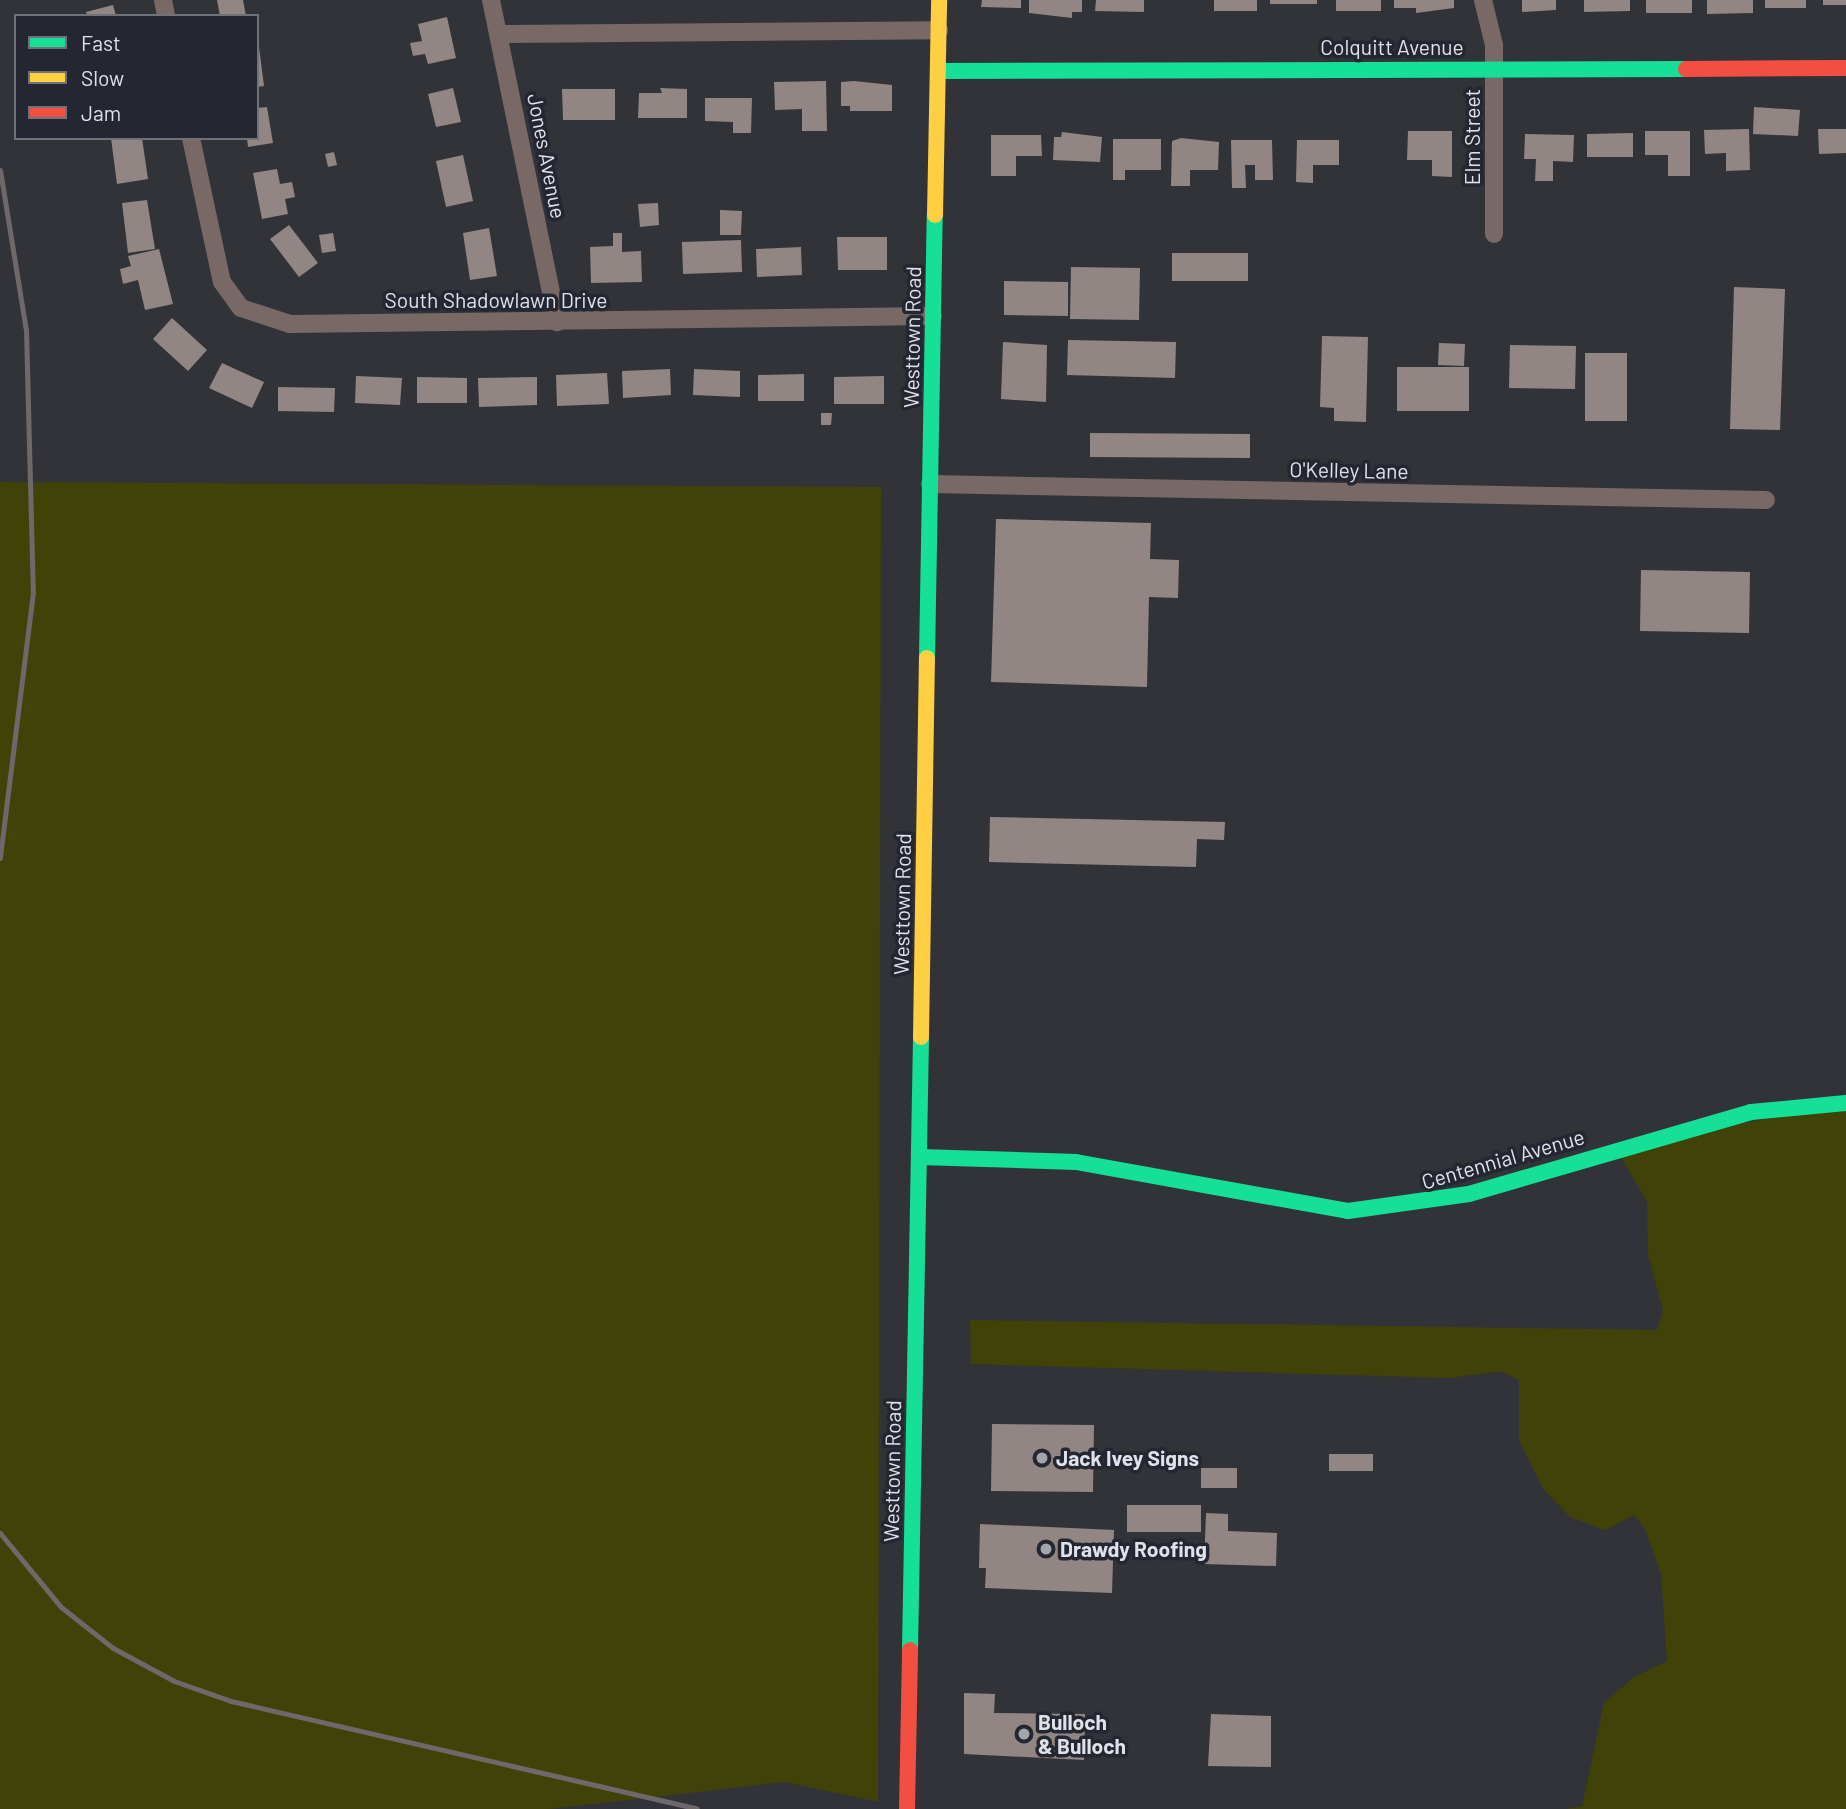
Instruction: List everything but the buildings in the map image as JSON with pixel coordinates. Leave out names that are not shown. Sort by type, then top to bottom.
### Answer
[{"type":"street","name":"Jones Avenue","points":[[491,0],[557,322]]},
{"type":"street","name":"Westtown Road","points":[[907,1809],[939,0]]},
{"type":"street","name":"Elm Street","points":[[1483,0],[1494,69],[1494,234]]},
{"type":"street","points":[[498,34],[939,30]]},
{"type":"street","name":"Colquitt Avenue","points":[[939,71],[1846,68]]},
{"type":"street","name":"South Shadowlawn Drive","points":[[191,140],[222,282],[241,308],[290,324],[933,316]]},
{"type":"street","name":"O'Kelley Lane","points":[[930,484],[1766,500]]},
{"type":"street","name":"Centennial Avenue","points":[[919,1157],[1076,1162],[1283,1203],[1348,1211],[1399,1208],[1469,1194],[1751,1112],[1846,1102]]},
{"type":"shaded area","points":[[0,482],[881,487],[878,1802],[785,1782],[548,1809],[0,1809]]},
{"type":"shaded area","points":[[1846,1103],[1846,1809],[1566,1809],[1582,1806],[1604,1703],[1634,1677],[1667,1661],[1661,1574],[1645,1529],[1634,1515],[1605,1530],[1570,1517],[1544,1490],[1519,1440],[1519,1380],[1501,1371],[1449,1378],[971,1364],[970,1320],[1657,1330],[1663,1310],[1648,1255],[1647,1202],[1616,1148]]},
{"type":"railway","points":[[0,170],[26,330],[33,592],[0,858]]},
{"type":"railway","points":[[0,1533],[61,1607],[113,1648],[174,1681],[231,1701],[697,1809]]},
{"type":"traffic: fast","points":[[939,71],[1686,69]]},
{"type":"traffic: fast","points":[[927,658],[935,215]]},
{"type":"traffic: fast","points":[[910,1650],[921,1037]]},
{"type":"traffic: fast","points":[[919,1157],[1076,1162],[1348,1211],[1469,1194],[1751,1112],[1846,1103]]},
{"type":"traffic: slow","points":[[935,215],[939,0]]},
{"type":"traffic: slow","points":[[921,1037],[927,658]]},
{"type":"traffic: jam","points":[[1686,69],[1846,68]]},
{"type":"traffic: jam","points":[[907,1809],[910,1650]]},
{"type":"place","name":"Jack Ivey Signs","points":[[1042,1458]]},
{"type":"place","name":"Drawdy Roofing","points":[[1046,1549]]},
{"type":"place","name":"Bulloch & Bulloch","points":[[1024,1734]]}]
